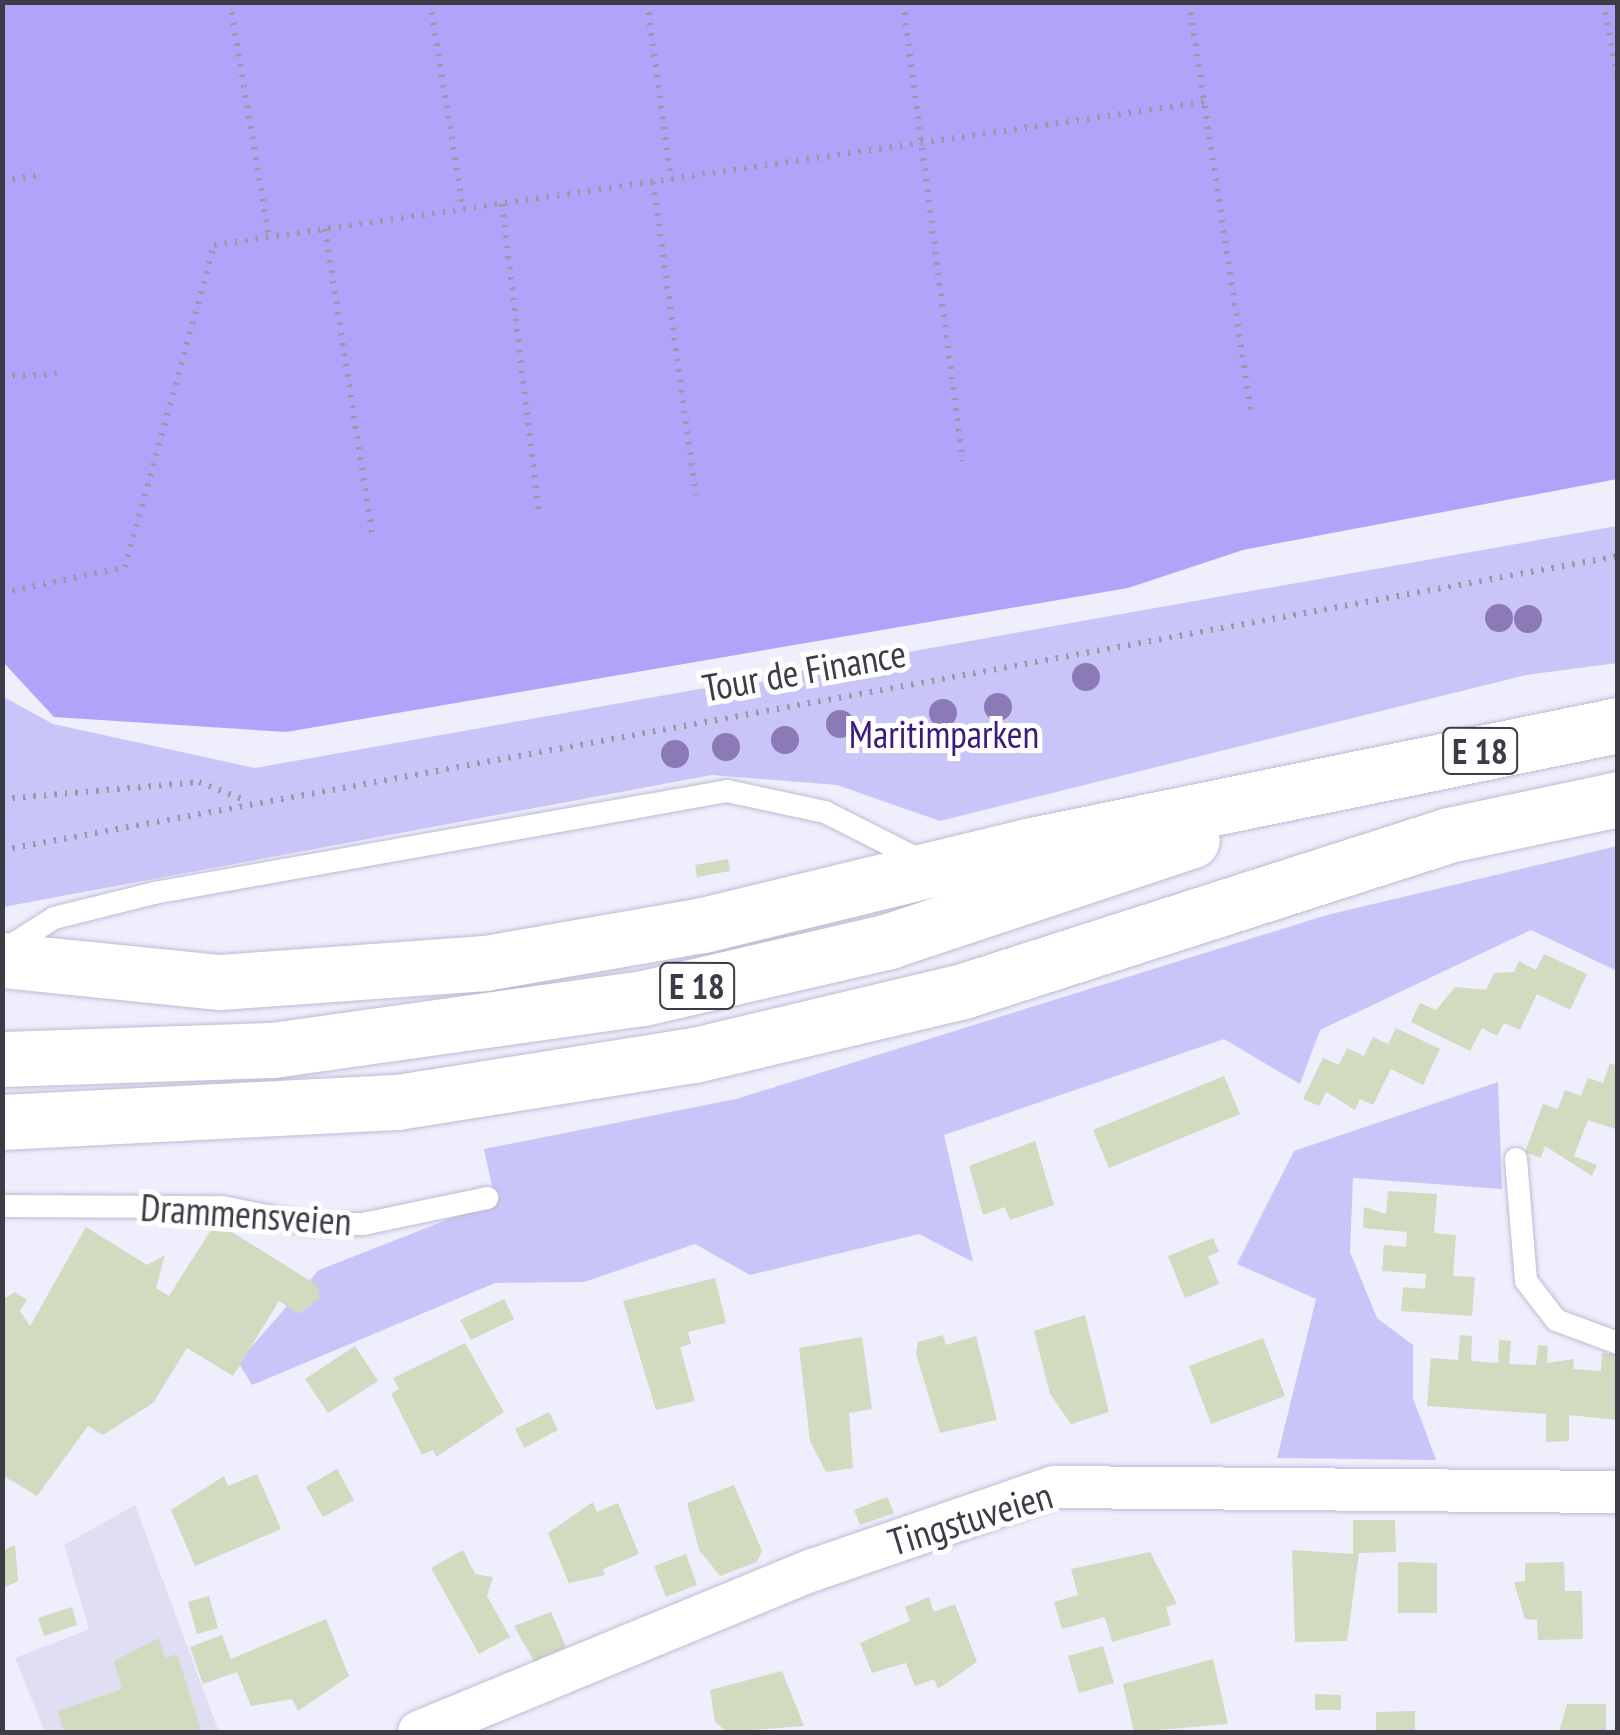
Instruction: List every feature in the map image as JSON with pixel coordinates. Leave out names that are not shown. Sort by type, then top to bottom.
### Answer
[{"type":"highway","name":"E 18","points":[[2,1060],[273,1050],[644,998],[1054,893],[1365,781],[1618,725]]},
{"type":"highway","points":[[2,960],[220,982],[382,976],[593,947],[1365,781]]},
{"type":"highway","name":"E 18","points":[[2,1122],[397,1102],[711,1052],[960,992],[1449,835],[1618,799]]},
{"type":"street","name":"Tingstuveien","points":[[419,1732],[813,1570],[1054,1487],[1618,1492]]},
{"type":"lane","points":[[2,951],[54,918],[154,893],[727,791],[825,812],[938,870]]},
{"type":"lane","points":[[1516,1160],[1526,1281],[1556,1320],[1618,1343]]},
{"type":"lane","name":"Drammensveien","points":[[2,1206],[222,1207],[307,1224],[363,1224],[488,1198]]},
{"type":"path","points":[[230,2],[269,237]]},
{"type":"path","points":[[430,2],[464,209]]},
{"type":"path","points":[[647,2],[670,179]]},
{"type":"path","points":[[903,2],[927,142],[963,461]]},
{"type":"path","points":[[1190,2],[1251,414]]},
{"type":"path","points":[[1603,2],[1618,78]]},
{"type":"path","points":[[2,593],[125,567],[214,245],[1204,102]]},
{"type":"path","points":[[2,181],[40,175]]},
{"type":"path","points":[[653,182],[696,495]]},
{"type":"path","points":[[502,204],[539,514]]},
{"type":"path","points":[[325,229],[372,532]]},
{"type":"path","points":[[2,376],[58,374]]},
{"type":"path","name":"Tour de Finance","points":[[2,850],[248,801],[1618,556]]},
{"type":"path","points":[[2,800],[198,782],[248,801]]},
{"type":"shaded area","points":[[3,2],[1617,3],[1617,479],[1243,550],[1128,588],[286,732],[54,717],[3,662]]},
{"type":"shaded area","points":[[135,1505],[219,1732],[45,1732],[15,1658],[89,1629],[64,1545]]},
{"type":"green space","name":"Maritimparken","points":[[1617,526],[1617,663],[1526,675],[940,821],[837,785],[712,775],[3,907],[2,696],[53,724],[255,768]]},
{"type":"green space","points":[[1617,846],[1617,971],[1531,930],[1320,1030],[1300,1084],[1224,1039],[944,1135],[973,1262],[919,1234],[750,1275],[695,1244],[584,1282],[495,1283],[252,1385],[238,1362],[319,1270],[495,1201],[484,1149],[736,1099],[1327,915]]},
{"type":"green space","points":[[1498,1082],[1502,1189],[1353,1178],[1350,1252],[1377,1318],[1413,1345],[1413,1398],[1436,1460],[1277,1458],[1316,1299],[1237,1264],[1294,1151]]},
{"type":"building","points":[[728,859],[730,871],[697,877],[695,865]]},
{"type":"building","points":[[1544,954],[1587,974],[1570,1010],[1537,994],[1520,1030],[1504,1023],[1497,1036],[1482,1028],[1470,1051],[1411,1022],[1420,1003],[1436,1010],[1455,987],[1486,990],[1494,973],[1514,972],[1519,961],[1536,970]]},
{"type":"building","points":[[1396,1028],[1440,1049],[1423,1085],[1391,1069],[1373,1105],[1360,1099],[1355,1110],[1326,1092],[1319,1106],[1303,1099],[1323,1058],[1339,1065],[1347,1048],[1364,1056],[1373,1037],[1388,1044]]},
{"type":"building","points":[[1610,1063],[1618,1066],[1618,1130],[1588,1120],[1574,1156],[1597,1165],[1592,1176],[1545,1146],[1541,1158],[1525,1152],[1543,1104],[1558,1109],[1565,1090],[1581,1096],[1588,1078],[1603,1083]]},
{"type":"building","points":[[1224,1076],[1240,1114],[1109,1168],[1093,1130]]},
{"type":"building","points":[[1035,1141],[1054,1205],[1010,1220],[1005,1207],[983,1215],[969,1166]]},
{"type":"building","points":[[1388,1191],[1437,1194],[1434,1233],[1456,1235],[1453,1276],[1475,1277],[1472,1316],[1401,1311],[1403,1287],[1425,1289],[1426,1274],[1382,1271],[1384,1245],[1406,1247],[1407,1232],[1363,1228],[1364,1207],[1386,1214]]},
{"type":"building","points":[[216,1222],[317,1285],[320,1298],[299,1314],[279,1301],[233,1376],[187,1348],[153,1403],[103,1435],[88,1426],[37,1496],[2,1475],[2,1300],[15,1292],[27,1300],[20,1311],[30,1326],[86,1227],[147,1265],[165,1255],[156,1288],[169,1296]]},
{"type":"building","points":[[1213,1238],[1219,1252],[1208,1256],[1219,1284],[1185,1298],[1168,1256]]},
{"type":"building","points":[[715,1278],[726,1323],[688,1332],[691,1344],[680,1347],[695,1401],[656,1410],[623,1301]]},
{"type":"building","points":[[504,1299],[514,1319],[471,1340],[460,1320]]},
{"type":"building","points":[[1085,1315],[1109,1412],[1071,1424],[1050,1394],[1034,1331]]},
{"type":"building","points":[[943,1335],[946,1345],[976,1336],[997,1420],[940,1433],[916,1354],[918,1342]]},
{"type":"building","points":[[1460,1335],[1472,1336],[1471,1361],[1498,1363],[1499,1340],[1511,1341],[1509,1364],[1536,1365],[1538,1345],[1548,1346],[1547,1363],[1574,1359],[1573,1369],[1601,1371],[1602,1353],[1615,1354],[1618,1420],[1569,1415],[1569,1441],[1546,1442],[1546,1414],[1427,1406],[1431,1358],[1458,1360]]},
{"type":"building","points":[[862,1337],[872,1409],[849,1413],[853,1468],[826,1472],[810,1441],[799,1348]]},
{"type":"building","points":[[1263,1338],[1285,1396],[1211,1424],[1189,1366]]},
{"type":"building","points":[[465,1343],[504,1412],[436,1457],[433,1450],[422,1455],[391,1394],[399,1389],[393,1378]]},
{"type":"building","points":[[355,1346],[378,1381],[328,1413],[305,1379]]},
{"type":"building","points":[[549,1412],[558,1430],[524,1448],[515,1429]]},
{"type":"building","points":[[337,1469],[354,1500],[323,1517],[306,1487]]},
{"type":"building","points":[[257,1474],[281,1529],[195,1566],[171,1510],[224,1476],[228,1486]]},
{"type":"building","points":[[734,1485],[762,1551],[757,1562],[720,1576],[699,1550],[687,1503]]},
{"type":"building","points":[[887,1497],[894,1513],[860,1525],[854,1510]]},
{"type":"building","points":[[593,1502],[597,1512],[618,1503],[639,1554],[603,1569],[605,1575],[569,1583],[548,1533]]},
{"type":"building","points":[[1353,1520],[1395,1520],[1396,1552],[1359,1553],[1347,1641],[1295,1642],[1292,1550],[1353,1554]]},
{"type":"building","points":[[15,1545],[18,1581],[2,1589],[2,1551]]},
{"type":"building","points":[[463,1550],[475,1574],[493,1577],[487,1596],[510,1637],[479,1654],[431,1568]]},
{"type":"building","points":[[1150,1552],[1177,1604],[1166,1607],[1171,1625],[1112,1642],[1105,1617],[1062,1629],[1054,1602],[1078,1595],[1071,1569]]},
{"type":"building","points":[[686,1554],[697,1585],[666,1597],[654,1566]]},
{"type":"building","points":[[1398,1562],[1437,1563],[1437,1613],[1398,1613]]},
{"type":"building","points":[[1564,1562],[1565,1591],[1582,1591],[1583,1639],[1538,1640],[1537,1620],[1525,1619],[1514,1582],[1525,1581],[1525,1563]]},
{"type":"building","points":[[209,1596],[218,1628],[197,1634],[188,1602]]},
{"type":"building","points":[[929,1597],[934,1612],[955,1604],[977,1662],[938,1689],[934,1679],[915,1686],[906,1663],[872,1673],[860,1643],[910,1621],[905,1607]]},
{"type":"building","points":[[72,1607],[77,1625],[44,1636],[38,1618]]},
{"type":"building","points":[[551,1612],[566,1647],[534,1661],[514,1626]]},
{"type":"building","points":[[326,1619],[349,1676],[298,1711],[292,1699],[251,1706],[237,1672],[203,1684],[190,1647],[222,1635],[231,1659]]},
{"type":"building","points":[[159,1638],[165,1658],[177,1654],[202,1732],[64,1732],[58,1711],[122,1689],[114,1661]]},
{"type":"building","points":[[1103,1646],[1114,1683],[1079,1693],[1068,1656]]},
{"type":"building","points":[[1213,1659],[1228,1724],[1134,1732],[1123,1684]]},
{"type":"building","points":[[782,1671],[804,1726],[727,1732],[715,1722],[710,1690]]},
{"type":"building","points":[[1315,1694],[1341,1695],[1341,1710],[1315,1710]]},
{"type":"building","points":[[1567,1704],[1606,1704],[1606,1732],[1559,1732]]},
{"type":"building","points":[[1415,1711],[1415,1732],[1376,1732],[1376,1712]]}]
